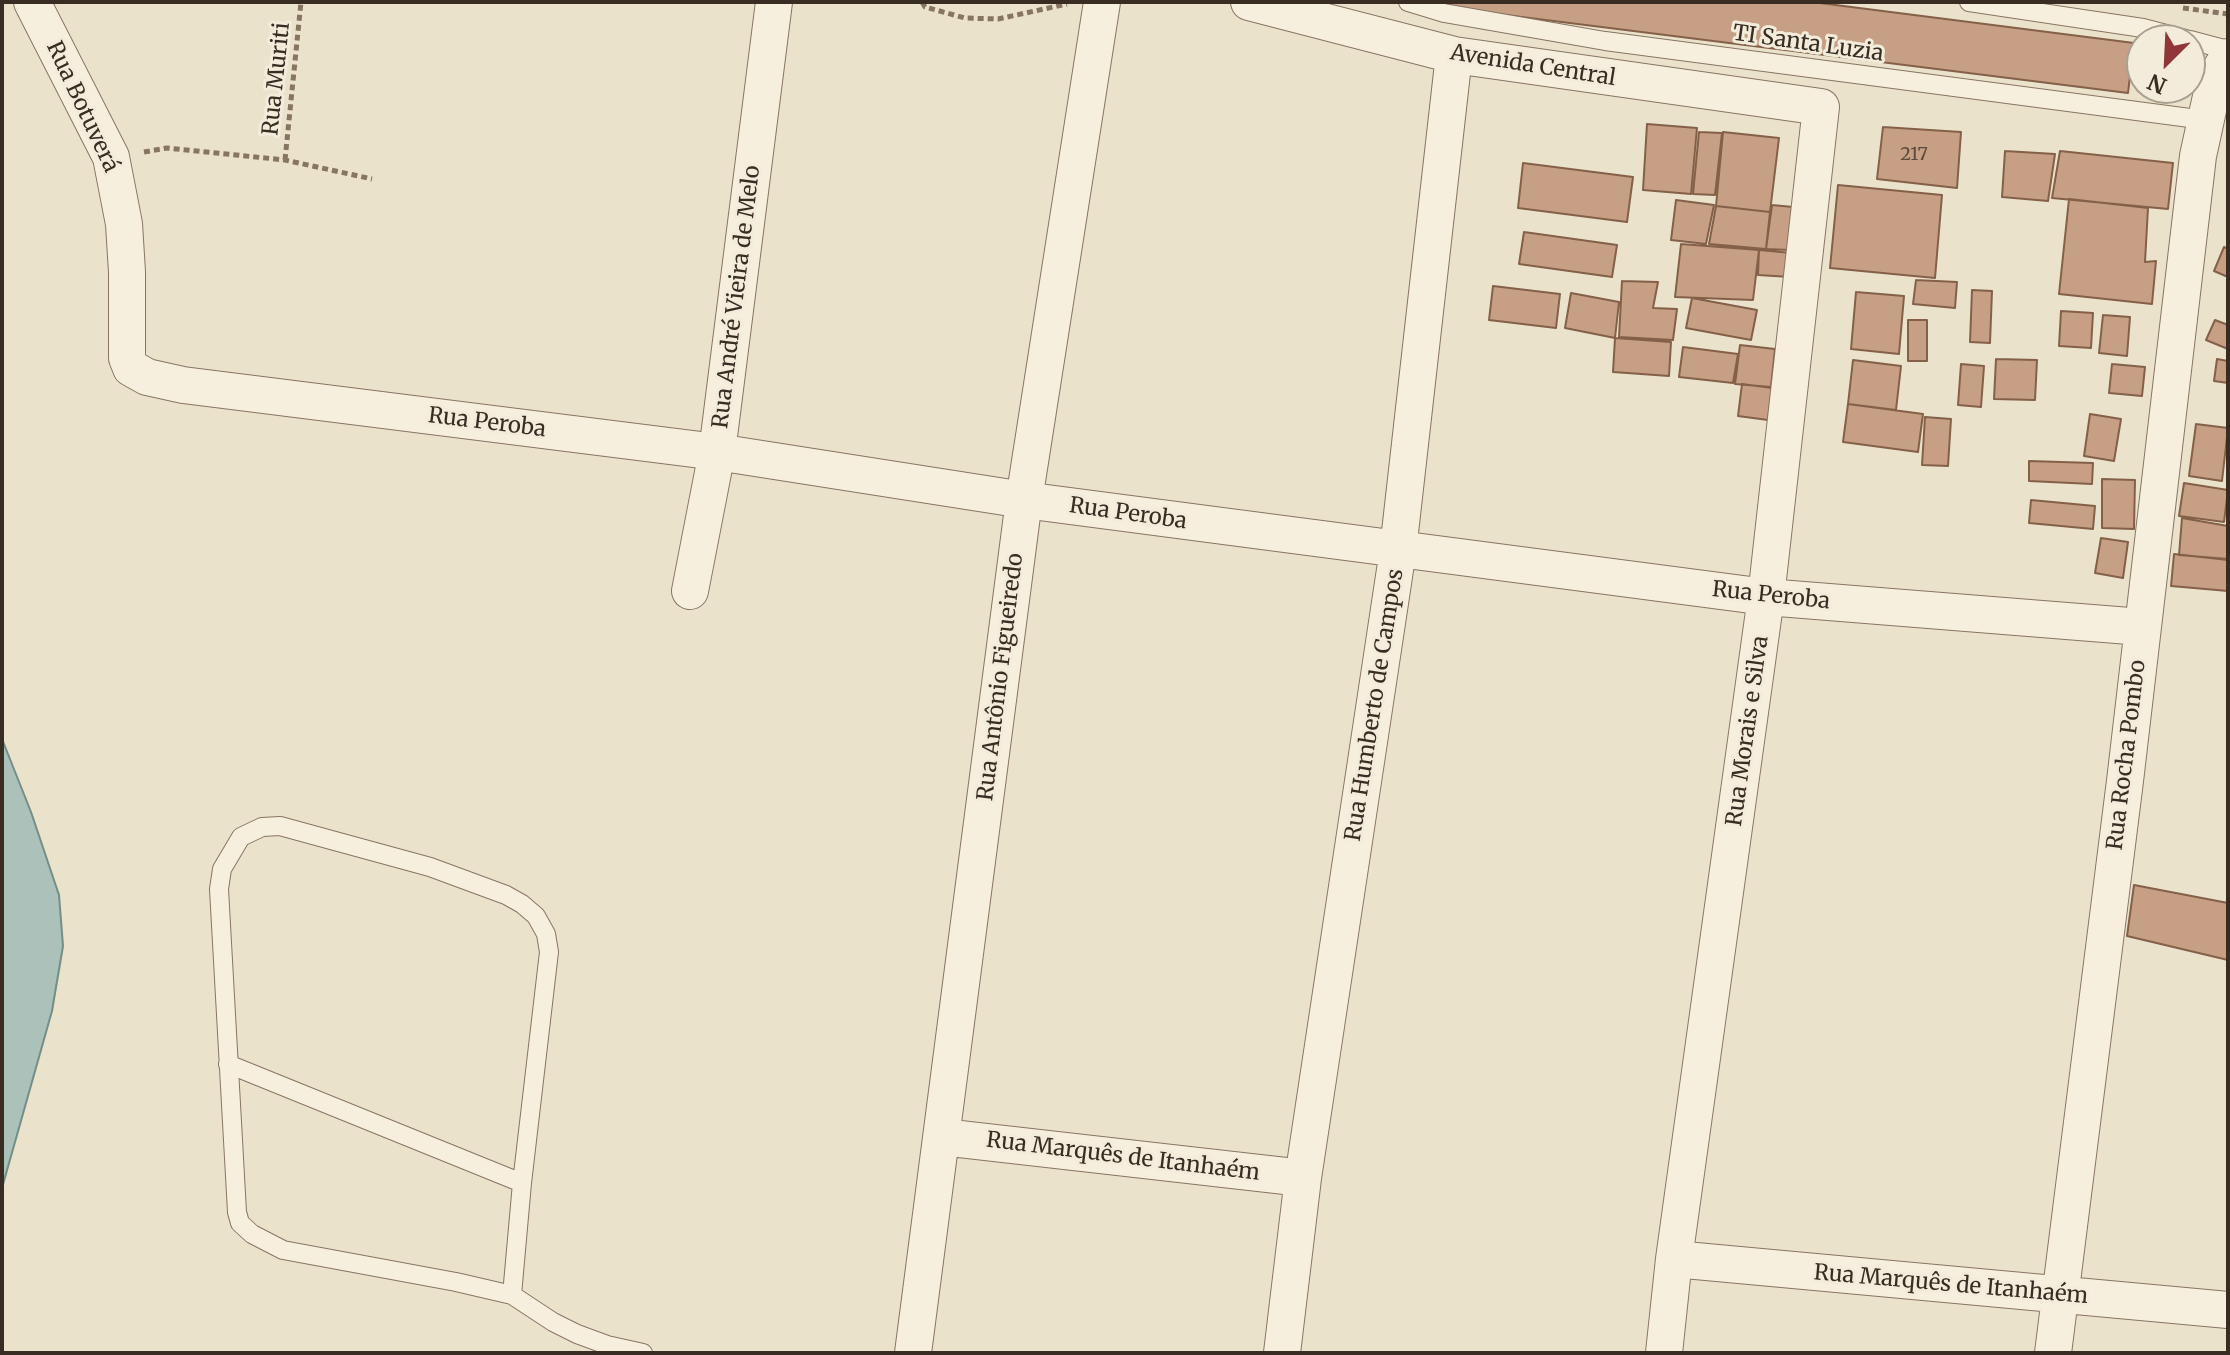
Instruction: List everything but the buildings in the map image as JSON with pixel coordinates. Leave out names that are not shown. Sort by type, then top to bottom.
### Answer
[{"type":"street","name":"Rua Botuverá","points":[[32,2],[111,157],[125,236],[127,358]]},
{"type":"street","name":"Rua André Vieira de Melo","points":[[690,591],[717,452],[774,2]]},
{"type":"street","name":"Rua Antônio Figueiredo","points":[[913,1353],[1024,500],[1102,2]]},
{"type":"street","name":"Avenida Central","points":[[1249,2],[1454,55],[1821,107]]},
{"type":"street","name":"Rua Humberto de Campos","points":[[1282,1353],[1303,1178],[1398,550],[1454,55]]},
{"type":"street","points":[[2205,120],[2215,78],[2226,57]]},
{"type":"street","name":"Rua Morais e Silva","points":[[1664,1353],[1674,1259],[1766,597],[1821,107]]},
{"type":"street","name":"Rua Rocha Pombo","points":[[2053,1353],[2198,156],[2205,120]]},
{"type":"street","name":"Rua Peroba","points":[[127,358],[131,368],[139,375],[183,385],[717,452],[1024,500],[1398,550],[1766,597],[2142,627]]},
{"type":"street","name":"Rua Marquês de Itanhaém","points":[[942,1137],[1303,1178]]},
{"type":"street","name":"Rua Marquês de Itanhaém","points":[[1674,1259],[2228,1310]]},
{"type":"lane","name":"TI Santa Luzia","points":[[1408,2],[1444,13],[1605,41],[2205,120]]},
{"type":"lane","points":[[1969,2],[2126,25]]},
{"type":"lane","points":[[2206,48],[2226,57]]},
{"type":"lane","points":[[512,1295],[549,952],[546,934],[536,916],[506,895],[430,867],[280,826],[262,827],[241,837],[222,869],[219,889],[240,1223],[252,1234],[283,1250],[512,1295],[577,1334],[643,1353]]},
{"type":"lane","points":[[228,1064],[522,1183]]},
{"type":"path","name":"Rua Muriti","points":[[285,160],[301,2]]},
{"type":"path","points":[[922,2],[925,7],[965,18],[998,19],[1049,4],[1074,2]]},
{"type":"path","name":"Rua Muriti","points":[[111,157],[167,148],[285,160],[372,179]]},
{"type":"water","points":[[2,739],[59,895],[63,946],[52,1011],[2,1188]]}]
